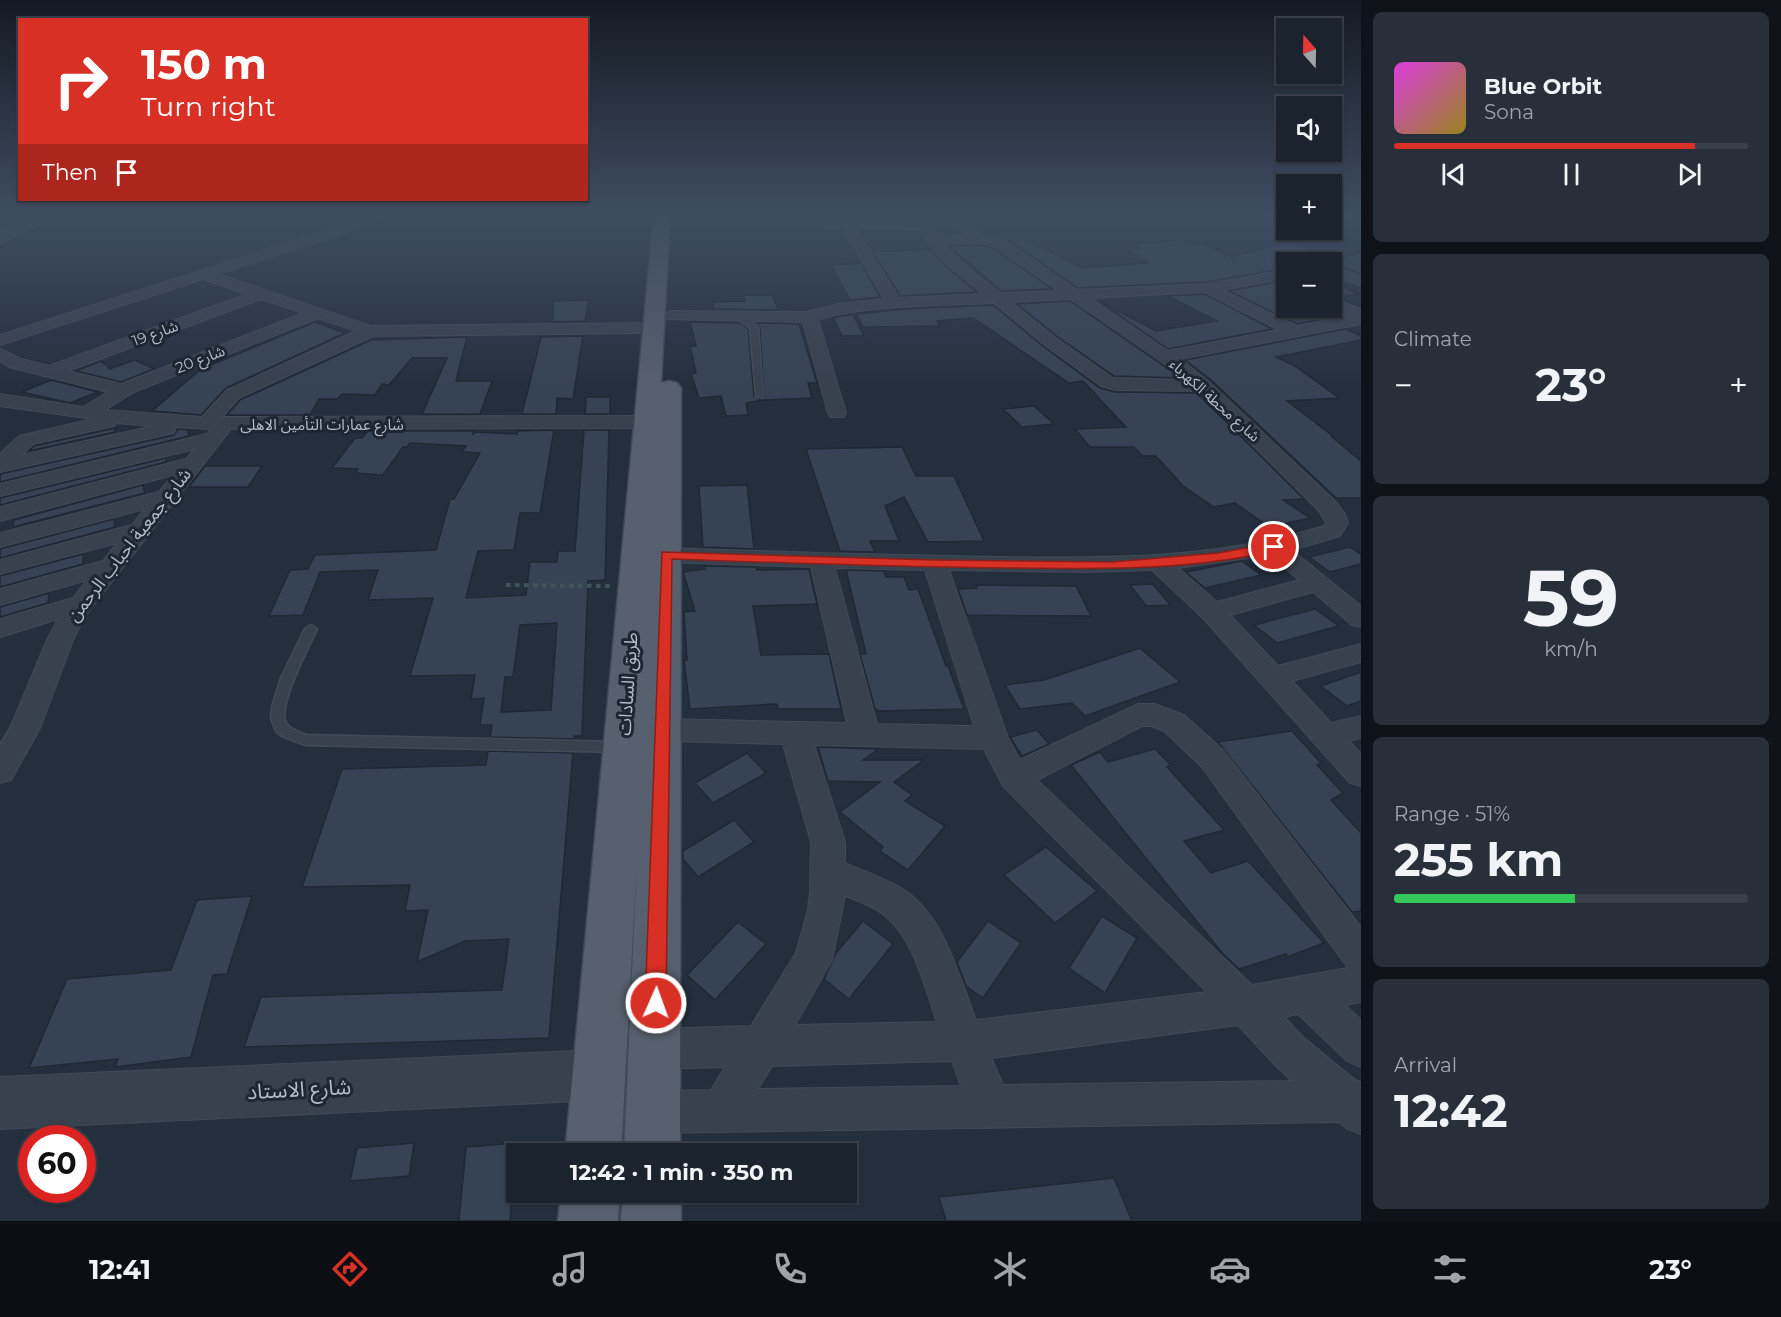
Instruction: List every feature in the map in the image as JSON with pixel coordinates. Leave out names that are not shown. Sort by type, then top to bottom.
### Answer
[{"type":"main road","name":"طريق السادات","points":[[653,1143],[654,1049],[644,738],[635,586],[646,422],[661,322],[665,272]]},
{"type":"main road","name":"طريق السادات","points":[[594,1143],[598,1075],[644,738],[666,555],[661,322]]},
{"type":"main road","points":[[588,1221],[589,1203]]},
{"type":"main road","points":[[651,1203],[651,1221]]},
{"type":"street","points":[[0,340],[209,272]]},
{"type":"street","points":[[875,272],[894,303]]},
{"type":"street","points":[[964,272],[1051,342],[1107,382],[1125,385],[1203,386]]},
{"type":"street","name":"شارع محطة الكهرباء","points":[[1042,272],[1167,356],[1203,386],[1334,514],[1337,524],[1332,531],[1274,547]]},
{"type":"street","points":[[1342,272],[1361,281]]},
{"type":"street","points":[[203,274],[370,331],[661,322],[740,316],[810,317],[842,308],[894,303],[1208,288],[1276,276]]},
{"type":"street","points":[[1269,277],[1276,280]]},
{"type":"street","points":[[1208,288],[1230,302],[1296,332]]},
{"type":"street","name":"شارع 19","points":[[50,372],[261,294]]},
{"type":"street","points":[[1342,308],[1361,317]]},
{"type":"street","name":"شارع 20","points":[[86,413],[122,390],[318,313]]},
{"type":"street","points":[[810,317],[837,413]]},
{"type":"street","points":[[1167,356],[1296,332],[1361,317]]},
{"type":"street","name":"شارع جمعية احباب الرحمن","points":[[0,771],[25,729],[64,631],[80,604],[192,464],[209,427],[225,400],[244,387],[370,331]]},
{"type":"street","points":[[0,354],[15,363],[122,390]]},
{"type":"street","name":"شارع عمارات التأمين الاهلى","points":[[0,400],[123,418],[209,427],[646,422]]},
{"type":"street","points":[[0,466],[21,443],[31,438],[123,418]]},
{"type":"street","points":[[0,466],[209,427]]},
{"type":"street","points":[[0,490],[209,427]]},
{"type":"street","points":[[0,514],[192,464]]},
{"type":"street","points":[[0,540],[166,497]]},
{"type":"street","points":[[0,567],[140,530]]},
{"type":"street","points":[[666,555],[935,564],[1112,566],[1218,556],[1274,547],[1361,619]]},
{"type":"street","points":[[821,561],[865,735]]},
{"type":"street","points":[[1158,563],[1212,612],[1361,774]]},
{"type":"street","points":[[935,564],[993,738],[1014,777],[1247,1006],[1289,1051],[1357,1105]]},
{"type":"street","points":[[0,597],[111,566]]},
{"type":"street","points":[[1212,612],[1327,590],[1361,591]]},
{"type":"street","points":[[0,628],[80,604]]},
{"type":"street","points":[[1273,678],[1361,653]]},
{"type":"street","points":[[1014,777],[1138,715],[1154,715],[1174,723],[1212,758],[1361,956]]},
{"type":"street","points":[[1326,735],[1361,727]]},
{"type":"street","points":[[644,738],[795,733],[993,738]]},
{"type":"street","points":[[722,1111],[813,960],[826,910],[828,842],[795,733]]},
{"type":"street","points":[[828,871],[889,899],[908,915],[924,937],[990,1106]]},
{"type":"street","points":[[654,1049],[965,1041],[1247,1006],[1361,984]]},
{"type":"street","points":[[1306,995],[1361,1047]]},
{"type":"street","name":"شارع الاستاد","points":[[0,1103],[598,1075]]},
{"type":"street","points":[[654,1112],[990,1106],[1357,1105]]},
{"type":"lane","points":[[740,316],[754,327],[760,396]]},
{"type":"lane","points":[[311,629],[276,712],[280,725],[290,735],[306,740],[644,738]]},
{"type":"path","points":[[506,585],[635,586]]},
{"type":"building","points":[[835,272],[866,272],[880,297],[850,300]]},
{"type":"building","points":[[885,272],[953,272],[977,292],[900,296]]},
{"type":"building","points":[[979,272],[1027,272],[1052,289],[1001,291]]},
{"type":"building","points":[[1055,272],[1264,272],[1207,282],[1078,288]]},
{"type":"building","points":[[1276,282],[1276,314],[1229,291]]},
{"type":"building","points":[[1342,287],[1359,294],[1342,296]]},
{"type":"building","points":[[1205,294],[1272,329],[1168,349],[1097,300],[1156,331],[1217,321],[1167,296]]},
{"type":"building","points":[[744,295],[772,295],[779,310],[714,309],[712,302],[745,301]]},
{"type":"building","points":[[589,300],[585,321],[553,322],[553,301]]},
{"type":"building","points":[[1070,301],[1181,378],[1114,376],[1058,337],[1017,304]]},
{"type":"building","points":[[993,305],[1044,347],[1100,388],[1115,392],[1197,393],[1304,499],[1283,500],[1310,518],[1269,527],[1235,503],[1214,507],[1183,486],[1156,456],[1142,456],[1134,447],[1090,447],[1075,429],[1126,427],[1083,381],[1069,383],[973,318],[937,321],[940,326],[863,327],[856,314]]},
{"type":"building","points":[[853,315],[864,336],[842,336],[833,318]]},
{"type":"building","points":[[1285,318],[1328,318],[1297,324]]},
{"type":"building","points":[[315,322],[345,333],[226,388],[201,415],[152,411],[201,369]]},
{"type":"building","points":[[690,322],[740,323],[748,329],[754,396],[762,400],[746,403],[748,415],[726,416],[721,396],[699,398],[691,374],[696,373],[690,346],[696,346]]},
{"type":"building","points":[[757,323],[799,324],[817,383],[808,383],[812,398],[764,400],[760,327]]},
{"type":"building","points":[[1345,329],[1361,336],[1361,340],[1276,357],[1295,366],[1339,398],[1287,401],[1361,461],[1361,498],[1336,498],[1211,380],[1185,360]]},
{"type":"building","points":[[583,336],[573,399],[557,398],[556,414],[522,414],[541,337]]},
{"type":"building","points":[[467,337],[456,381],[492,381],[480,414],[422,414],[447,358],[412,358],[389,385],[382,384],[375,395],[342,394],[337,399],[319,399],[310,415],[227,415],[240,400],[371,340]]},
{"type":"building","points":[[135,360],[154,369],[121,382],[76,371],[101,361],[110,369]]},
{"type":"building","points":[[51,380],[98,392],[70,403],[22,392]]},
{"type":"building","points":[[586,397],[610,397],[610,414],[585,414]]},
{"type":"building","points":[[1034,406],[1054,424],[1022,427],[1003,409]]},
{"type":"building","points":[[115,428],[115,432],[29,451],[34,446]]},
{"type":"building","points":[[178,429],[188,430],[189,436],[0,482],[0,474],[174,435]]},
{"type":"building","points":[[554,430],[540,513],[520,513],[514,550],[478,551],[466,598],[526,595],[530,562],[557,562],[558,551],[575,551],[584,430],[609,430],[605,580],[588,581],[582,736],[574,736],[574,739],[490,737],[492,725],[480,725],[484,698],[471,699],[475,675],[410,676],[433,598],[368,600],[378,570],[320,572],[303,615],[269,616],[290,570],[308,569],[315,555],[436,550],[450,499],[454,499],[480,453],[462,452],[466,446],[410,443],[407,447],[403,447],[383,475],[355,473],[358,469],[332,468],[355,438],[362,438],[368,431],[474,431],[473,435],[475,432],[517,434],[518,431]],"holes":[[[557,623],[551,710],[501,712],[505,677],[513,677],[520,625]]]},
{"type":"building","points":[[902,447],[916,476],[954,476],[984,541],[928,542],[904,497],[885,506],[899,541],[870,541],[875,552],[840,551],[806,449]]},
{"type":"building","points":[[166,458],[166,462],[0,505],[0,498]]},
{"type":"building","points":[[205,466],[262,466],[248,487],[189,487]]},
{"type":"building","points":[[143,485],[145,493],[13,527],[14,520]]},
{"type":"building","points":[[747,485],[754,549],[703,547],[699,486]]},
{"type":"building","points":[[114,519],[115,527],[0,558],[0,549]]},
{"type":"building","points":[[1350,547],[1361,554],[1361,564],[1330,572],[1309,557]]},
{"type":"building","points":[[83,554],[83,564],[0,587],[0,576]]},
{"type":"building","points":[[1242,561],[1261,575],[1205,588],[1186,572]]},
{"type":"building","points":[[704,566],[756,567],[757,570],[809,569],[817,604],[753,606],[761,655],[829,654],[841,709],[778,709],[777,704],[690,709],[684,660],[687,660],[684,612],[695,611],[683,572],[705,569]]},
{"type":"building","points":[[846,570],[884,571],[886,577],[904,577],[909,590],[918,589],[964,709],[879,711],[875,709],[860,654],[866,654]]},
{"type":"building","points":[[1153,584],[1170,605],[1146,606],[1130,585]]},
{"type":"building","points":[[976,585],[1076,586],[1091,616],[967,615],[958,589],[977,588]]},
{"type":"building","points":[[49,593],[48,603],[0,617],[0,607]]},
{"type":"building","points":[[1315,609],[1339,626],[1277,643],[1254,625]]},
{"type":"building","points":[[1140,648],[1180,682],[1085,716],[1072,703],[1020,709],[1005,685],[1044,680]]},
{"type":"building","points":[[1361,672],[1361,701],[1347,706],[1321,686]]},
{"type":"building","points":[[1037,730],[1049,744],[1022,756],[1010,737]]},
{"type":"building","points":[[1292,731],[1321,763],[1317,765],[1343,793],[1331,800],[1361,833],[1361,911],[1352,912],[1218,742]]},
{"type":"building","points":[[818,747],[878,749],[863,760],[924,760],[894,782],[912,795],[905,801],[945,826],[908,870],[880,851],[883,847],[840,812],[880,782],[828,781]]},
{"type":"building","points":[[1155,749],[1171,765],[1167,767],[1224,830],[1184,841],[1211,873],[1248,861],[1324,943],[1287,957],[1286,954],[1239,969],[1223,954],[1071,765],[1100,752],[1108,762]]},
{"type":"building","points":[[488,751],[573,753],[549,1038],[244,1047],[261,997],[502,990],[509,939],[465,941],[417,962],[428,910],[405,911],[410,885],[302,887],[342,769],[486,765]]},
{"type":"building","points":[[747,753],[766,773],[713,803],[695,783]]},
{"type":"building","points":[[734,820],[754,842],[698,877],[683,859],[683,851]]},
{"type":"building","points":[[1046,847],[1097,891],[1055,923],[1004,875]]},
{"type":"building","points":[[252,896],[227,974],[213,975],[191,1057],[115,1067],[118,1059],[29,1068],[67,979],[171,970],[197,900]]},
{"type":"building","points":[[1102,916],[1137,938],[1105,993],[1069,968]]},
{"type":"building","points":[[863,921],[893,944],[849,999],[824,979],[836,953]]},
{"type":"building","points":[[988,921],[1021,943],[983,998],[966,986],[957,962]]},
{"type":"building","points":[[738,922],[766,944],[715,1000],[687,975]]},
{"type":"building","points":[[414,1143],[409,1176],[350,1181],[357,1148]]},
{"type":"building","points":[[506,1144],[506,1203],[511,1203],[510,1221],[459,1221],[466,1147]]},
{"type":"building","points":[[1114,1178],[1132,1221],[946,1221],[939,1197]]},
{"type":"route","points":[[656,1003],[666,555],[935,564],[1112,566],[1218,556],[1274,547]]}]
